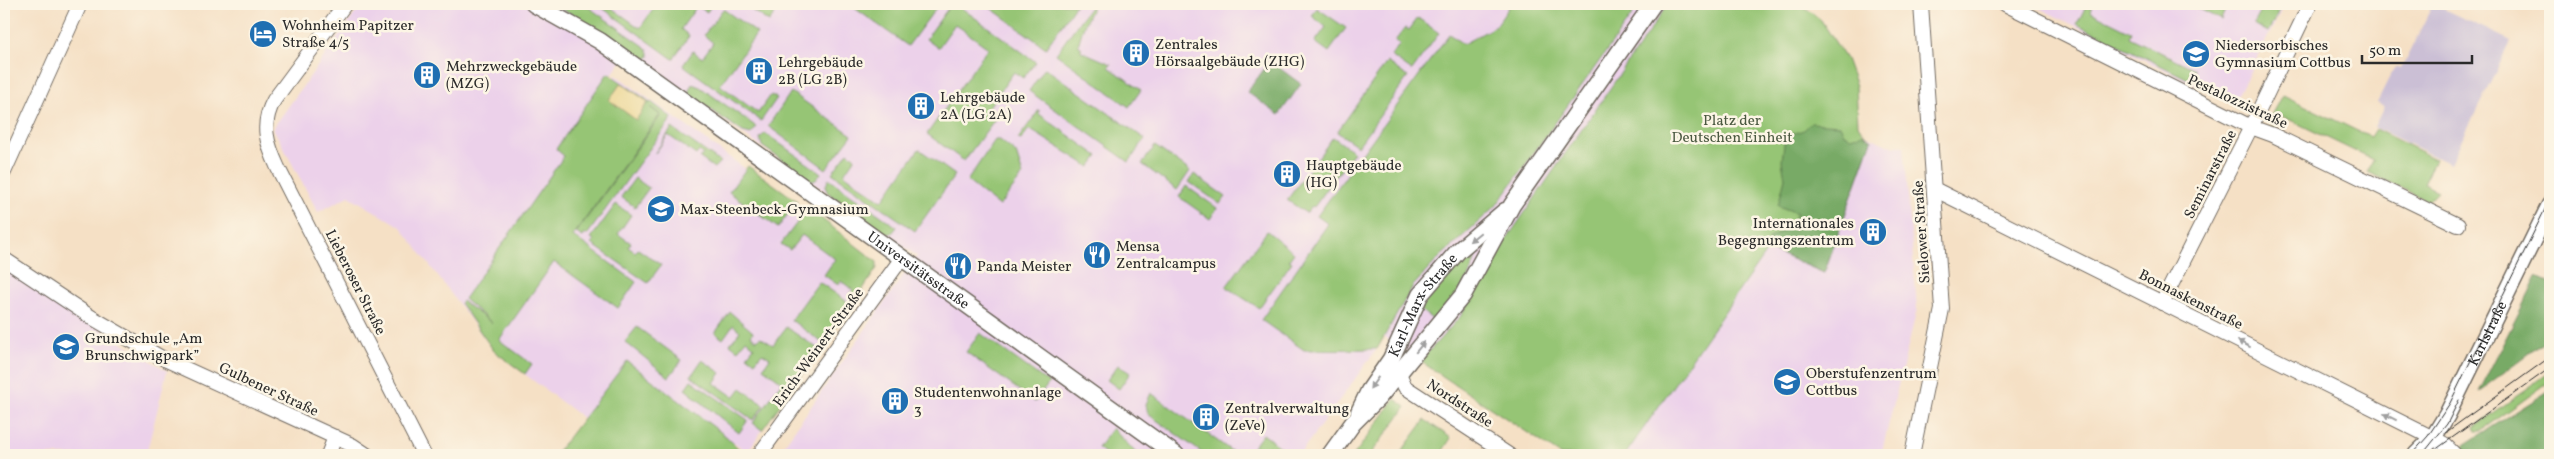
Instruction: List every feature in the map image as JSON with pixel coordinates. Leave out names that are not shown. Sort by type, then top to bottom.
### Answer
[{"type":"street","points":[[4,172],[80,4]]},
{"type":"street","name":"Lieberoser Straße","points":[[345,4],[274,100],[266,122],[265,135],[268,147],[278,168],[424,455]]},
{"type":"street","name":"Universitätsstraße","points":[[534,4],[600,41],[1176,455]]},
{"type":"street","name":"Karl-Marx-Straße","points":[[1330,455],[1354,423],[1380,397],[1464,294],[1512,205],[1653,4]]},
{"type":"street","name":"Sielower Straße","points":[[1912,455],[1941,318],[1921,4]]},
{"type":"street","name":"Pestalozzistraße","points":[[2005,4],[2251,127],[2273,134],[2458,225]]},
{"type":"street","name":"Seminarstraße","points":[[2162,303],[2251,127],[2310,4]]},
{"type":"street","name":"Bonnaskenstraße","points":[[1934,189],[2433,438],[2444,444],[2455,455]]},
{"type":"street","name":"Karl-Marx-Straße","points":[[1354,423],[1369,391],[1391,359],[1420,296],[1437,273],[1458,251],[1512,205]]},
{"type":"street","name":"Karlstraße","points":[[2416,455],[2433,438],[2447,415],[2550,205]]},
{"type":"street","name":"Erich-Weinert-Straße","points":[[759,455],[902,258]]},
{"type":"street","name":"Gulbener Straße","points":[[4,259],[91,317],[160,357],[335,438],[367,455]]},
{"type":"street","name":"Nordstraße","points":[[1399,373],[1405,386],[1509,455]]},
{"type":"street","points":[[328,455],[335,438]]},
{"type":"shaded area","points":[[362,4],[1802,4],[1821,20],[1846,59],[1856,86],[1858,125],[1864,134],[1887,145],[1904,146],[1917,309],[1881,455],[1561,455],[1383,336],[1377,349],[1299,455],[777,455],[917,256],[627,53],[579,122],[582,124],[616,75],[878,265],[747,452],[627,362],[583,418],[494,351],[401,227],[349,196],[318,212],[273,128]]},
{"type":"shaded area","name":"Niedersorbisches Gymnasium Cottbus","points":[[2031,4],[2285,4],[2233,104]]},
{"type":"shaded area","points":[[2433,4],[2511,41],[2450,164],[2374,127],[2384,107],[2377,103],[2395,67],[2401,69]]},
{"type":"shaded area","name":"Grundschule „Am Brunschwigpark”","points":[[4,268],[167,371],[146,455],[4,455]]},
{"type":"green space","points":[[553,4],[584,4],[644,46],[649,52],[649,57],[643,60],[639,58],[585,22]]},
{"type":"green space","points":[[597,4],[606,4],[640,28],[657,4],[712,4],[707,12],[697,6],[681,29],[689,36],[673,59]]},
{"type":"green space","points":[[743,4],[782,4],[769,22]]},
{"type":"green space","points":[[855,4],[939,4],[908,46],[853,7]]},
{"type":"green space","points":[[951,4],[956,4],[1036,62],[1023,78],[1014,72],[988,108],[998,115],[964,161],[927,134],[988,48],[955,24],[938,48],[926,39]]},
{"type":"green space","points":[[985,4],[1076,4],[1046,48]]},
{"type":"green space","points":[[1092,4],[1094,4],[1084,25],[1078,45],[1081,47],[1081,51],[1111,64],[1109,67],[1141,90],[1129,107],[1056,54]]},
{"type":"green space","points":[[1505,4],[1640,4],[1496,206],[1440,257],[1413,286],[1377,349],[1304,350],[1261,320],[1328,224],[1317,216],[1449,34],[1463,44],[1496,26],[1509,7]]},
{"type":"green space","name":"Platz der Deutschen Einheit","points":[[1668,4],[1801,4],[1821,20],[1846,59],[1856,86],[1858,125],[1864,134],[1872,140],[1824,273],[1768,249],[1625,455],[1561,455],[1420,361],[1460,317],[1497,253]]},
{"type":"green space","points":[[2087,4],[2093,5],[2091,12],[2131,32],[2129,37],[2195,69],[2190,80],[2077,24]]},
{"type":"green space","points":[[2190,4],[2213,4],[2225,10],[2221,20]]},
{"type":"green space","points":[[2261,4],[2283,4],[2268,32],[2254,24],[2264,6]]},
{"type":"green space","points":[[1317,8],[1346,28],[1329,52],[1315,42],[1326,27],[1312,16]]},
{"type":"green space","points":[[723,9],[757,33],[720,85],[758,113],[771,95],[777,98],[761,121],[683,65],[693,51],[702,58],[713,43],[704,35]]},
{"type":"green space","points":[[1418,18],[1439,33],[1412,71],[1391,56],[1400,44],[1395,41],[1405,28],[1409,30]]},
{"type":"green space","points":[[1270,61],[1301,84],[1279,115],[1247,92]]},
{"type":"green space","points":[[1387,62],[1408,77],[1358,146],[1337,132]]},
{"type":"green space","points":[[1045,68],[1145,139],[1129,162],[1029,91]]},
{"type":"green space","points":[[608,73],[650,102],[648,105],[651,102],[672,118],[587,235],[585,234],[583,237],[576,233],[661,115],[650,107],[660,115],[573,236],[636,282],[618,308],[554,262],[499,340],[532,364],[525,374],[494,351],[460,303],[462,301],[492,323],[464,299],[564,156],[556,149]]},
{"type":"green space","points":[[692,84],[700,87],[756,128],[751,134],[743,132],[690,95],[689,90]]},
{"type":"green space","points":[[791,92],[852,135],[826,169],[768,126]]},
{"type":"green space","points":[[2283,95],[2370,137],[2375,129],[2435,159],[2423,184],[2438,191],[2428,201],[2368,172],[2373,160],[2282,116],[2276,127],[2268,123]]},
{"type":"green space","points":[[1039,110],[1039,114],[1098,156],[1090,167],[1029,129],[1021,140],[1018,139]]},
{"type":"green space","points":[[1811,123],[1840,125],[1844,134],[1850,137],[1864,134],[1872,140],[1824,273],[1769,248],[1769,238],[1786,228],[1797,213],[1778,206],[1785,178],[1782,161],[1785,136],[1804,130]]},
{"type":"green space","points":[[672,128],[720,162],[714,168],[700,158],[703,154],[699,151],[696,155],[668,135],[655,153]]},
{"type":"green space","points":[[765,133],[821,173],[816,180],[812,181],[762,146],[760,138]]},
{"type":"green space","points":[[1333,137],[1354,152],[1314,207],[1312,206],[1306,213],[1287,200]]},
{"type":"green space","points":[[995,140],[1000,140],[1016,153],[1023,175],[999,206],[967,181]]},
{"type":"green space","points":[[1155,146],[1190,171],[1177,190],[1142,164]]},
{"type":"green space","points":[[919,149],[955,175],[915,231],[832,173],[848,152],[855,158],[844,174],[882,201]]},
{"type":"green space","points":[[748,166],[797,201],[778,228],[729,192]]},
{"type":"green space","points":[[1194,174],[1226,197],[1220,204],[1189,182]]},
{"type":"green space","points":[[635,178],[649,188],[635,207],[621,197]]},
{"type":"green space","points":[[829,179],[897,227],[892,233],[886,234],[827,192],[826,185]]},
{"type":"green space","points":[[1186,186],[1217,208],[1210,219],[1179,197]]},
{"type":"green space","points":[[616,204],[631,215],[618,234],[631,243],[628,247],[635,252],[638,249],[661,265],[648,283],[592,244],[594,240],[591,238]]},
{"type":"green space","points":[[808,208],[877,262],[877,268],[857,298],[850,294],[853,290],[841,281],[838,285],[824,275],[835,259],[802,235],[790,250],[781,244]]},
{"type":"green space","points":[[1267,231],[1294,253],[1289,260],[1292,262],[1259,308],[1226,287]]},
{"type":"green space","points":[[1475,250],[1475,258],[1468,278],[1436,322],[1419,309],[1468,251]]},
{"type":"green space","points":[[2537,277],[2550,283],[2550,338],[2479,391]]},
{"type":"green space","points":[[819,282],[852,305],[824,344],[791,320]]},
{"type":"green space","points":[[730,312],[753,332],[751,336],[757,340],[760,337],[773,345],[786,327],[820,350],[762,430],[753,423],[782,382],[763,368],[770,358],[762,353],[755,362],[747,356],[754,347],[746,340],[738,350],[730,344],[740,331],[733,325],[723,339],[715,333]]},
{"type":"green space","points":[[637,327],[682,360],[669,377],[625,342]]},
{"type":"green space","points":[[980,333],[1049,383],[1035,402],[966,352]]},
{"type":"green space","points":[[702,360],[721,373],[714,383],[734,397],[741,388],[764,405],[753,420],[691,376]]},
{"type":"green space","points":[[627,361],[727,437],[745,455],[555,455]]},
{"type":"green space","points":[[1118,365],[1130,373],[1119,389],[1107,380]]},
{"type":"green space","points":[[2550,372],[2550,381],[2481,431],[2476,431],[2474,427]]},
{"type":"green space","points":[[691,380],[748,420],[739,433],[685,389]]},
{"type":"green space","points":[[2550,390],[2550,455],[2466,455],[2459,448]]},
{"type":"green space","points":[[1151,393],[1237,455],[1205,455],[1148,414],[1146,404]]},
{"type":"green space","points":[[1395,399],[1406,407],[1370,455],[1354,455]]},
{"type":"green space","points":[[1425,420],[1451,438],[1440,455],[1399,455]]},
{"type":"green space","points":[[1112,428],[1138,455],[1108,455],[1098,448]]},
{"type":"green space","points":[[1263,434],[1291,455],[1247,455]]},
{"type":"sand","points":[[621,83],[648,102],[636,120],[609,100]]},
{"type":"tram line","points":[[2411,455],[2428,436],[2450,403],[2550,199]]},
{"type":"tram line","points":[[2445,433],[2550,357]]},
{"type":"tram line","points":[[2428,455],[2550,368]]},
{"type":"tram line","points":[[2422,455],[2447,424],[2459,400]]},
{"type":"place","name":"Wohnheim Papitzer Straße 4/5","points":[[263,34]]},
{"type":"place","name":"Zentrales Hörsaalgebäude (ZHG)","points":[[1136,53]]},
{"type":"place","name":"Niedersorbisches Gymnasium Cottbus","points":[[2196,54]]},
{"type":"place","name":"Lehrgebäude 2B (LG 2B)","points":[[759,71]]},
{"type":"place","name":"Mehrzweckgebäude (MZG)","points":[[427,75]]},
{"type":"place","name":"Lehrgebäude 2A (LG 2A)","points":[[921,106]]},
{"type":"place","name":"Hauptgebäude (HG)","points":[[1287,174]]},
{"type":"place","name":"Max-Steenbeck-Gymnasium","points":[[661,209]]},
{"type":"place","name":"Internationales Begegnungszentrum","points":[[1873,232]]},
{"type":"place","name":"Mensa Zentralcampus","points":[[1097,255]]},
{"type":"place","name":"Panda Meister","points":[[958,266]]},
{"type":"place","name":"Grundschule „Am Brunschwigpark”","points":[[66,347]]},
{"type":"place","name":"Oberstufenzentrum Cottbus","points":[[1787,382]]},
{"type":"place","name":"Studentenwohnanlage 3","points":[[895,401]]},
{"type":"place","name":"Zentralverwaltung (ZeVe)","points":[[1206,417]]}]
